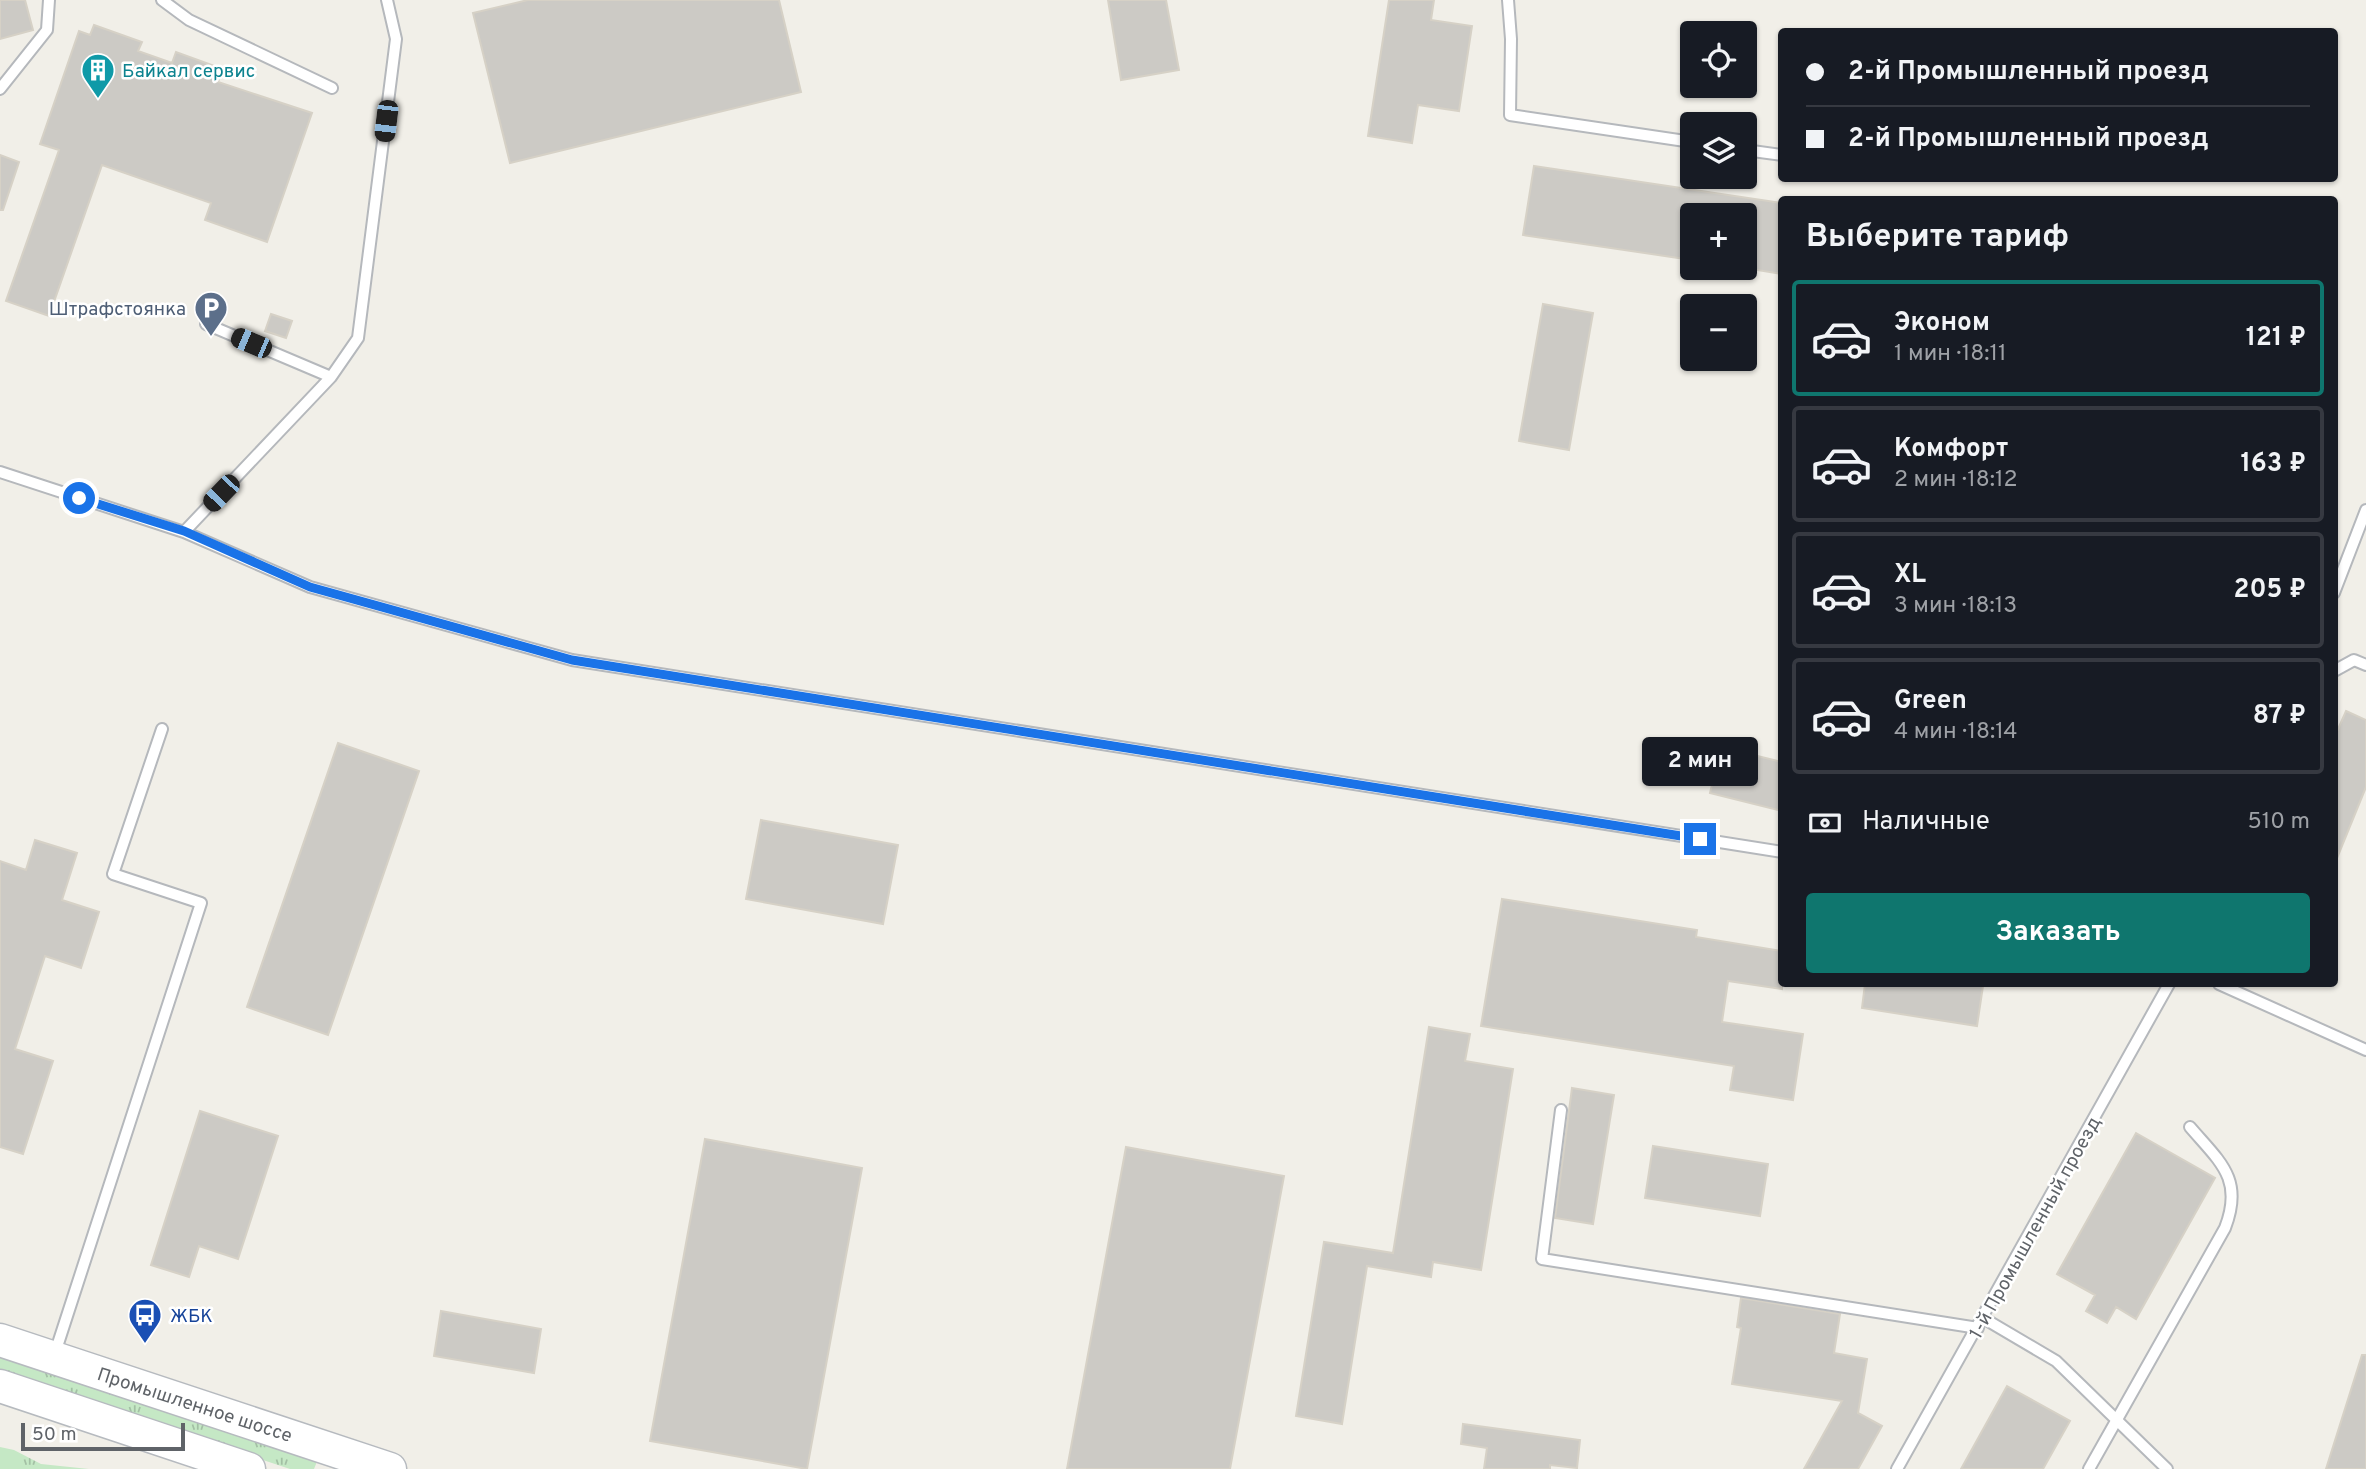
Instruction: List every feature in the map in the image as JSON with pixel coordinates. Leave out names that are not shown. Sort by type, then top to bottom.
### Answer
[{"type":"main road","name":"Промышленное шоссе","points":[[0,1340],[375,1467]]},
{"type":"main road","points":[[0,1386],[249,1469]]},
{"type":"lane","points":[[0,89],[47,30],[49,0]]},
{"type":"lane","points":[[162,0],[190,20],[332,88]]},
{"type":"lane","points":[[184,531],[331,377],[358,338],[396,39],[387,0]]},
{"type":"lane","points":[[1508,0],[1511,38],[1510,116],[1680,140]]},
{"type":"lane","points":[[1757,152],[1778,154]]},
{"type":"lane","points":[[206,324],[331,377]]},
{"type":"lane","points":[[0,472],[184,531],[310,587],[572,660],[1778,851]]},
{"type":"lane","points":[[2338,583],[2366,510]]},
{"type":"lane","points":[[2338,669],[2354,660],[2366,665]]},
{"type":"lane","points":[[54,1357],[201,903],[113,874],[162,729]]},
{"type":"lane","name":"1-й Промышленный проезд","points":[[1898,1469],[2167,987]]},
{"type":"lane","points":[[2226,987],[2366,1050]]},
{"type":"lane","points":[[1561,1110],[1542,1259],[1981,1323],[2056,1362],[2167,1469]]},
{"type":"lane","points":[[2089,1469],[2225,1228],[2232,1210],[2233,1194],[2227,1172],[2190,1127]]},
{"type":"green space","points":[[0,1354],[318,1459],[314,1469],[290,1469],[0,1373]]},
{"type":"green space","points":[[0,1447],[14,1450],[41,1464],[89,1469],[0,1469]]},
{"type":"building","points":[[0,0],[25,0],[33,30],[0,39]]},
{"type":"building","points":[[528,0],[779,0],[801,92],[510,163],[473,13]]},
{"type":"building","points":[[1108,0],[1166,0],[1179,70],[1121,80]]},
{"type":"building","points":[[1389,0],[1434,0],[1431,20],[1472,26],[1459,111],[1418,105],[1412,143],[1368,136]]},
{"type":"building","points":[[94,25],[142,42],[138,51],[172,63],[176,52],[223,69],[218,82],[312,113],[267,242],[205,220],[211,203],[102,165],[49,316],[6,301],[59,150],[40,144],[79,31],[90,35]]},
{"type":"building","points":[[0,155],[19,162],[3,210],[0,210]]},
{"type":"building","points":[[1534,166],[1778,202],[1778,273],[1757,270],[1757,203],[1680,203],[1680,258],[1523,235]]},
{"type":"building","points":[[1543,304],[1593,313],[1569,450],[1519,441]]},
{"type":"building","points":[[271,314],[292,321],[286,338],[265,331]]},
{"type":"building","points":[[2346,711],[2366,720],[2366,787],[2338,856],[2338,729]]},
{"type":"building","points":[[338,743],[419,771],[328,1035],[247,1007]]},
{"type":"building","points":[[1721,747],[1778,761],[1778,810],[1710,793]]},
{"type":"building","points":[[761,820],[898,845],[883,924],[746,899]]},
{"type":"building","points":[[35,840],[77,853],[62,900],[99,912],[81,968],[45,956],[15,1049],[53,1061],[23,1154],[0,1147],[0,861],[26,870]]},
{"type":"building","points":[[1502,899],[1697,930],[1696,937],[1778,950],[1778,987],[1782,989],[1728,981],[1722,1022],[1803,1034],[1793,1100],[1730,1090],[1734,1066],[1481,1026]]},
{"type":"building","points":[[1865,987],[1983,987],[1977,1026],[1862,1008]]},
{"type":"building","points":[[1429,1027],[1470,1034],[1465,1061],[1513,1069],[1481,1270],[1433,1262],[1431,1277],[1367,1266],[1342,1424],[1296,1416],[1324,1242],[1393,1253]]},
{"type":"building","points":[[1572,1088],[1614,1095],[1593,1224],[1555,1218]]},
{"type":"building","points":[[200,1111],[278,1136],[238,1259],[199,1246],[189,1277],[151,1265]]},
{"type":"building","points":[[2136,1133],[2215,1178],[2136,1319],[2116,1307],[2107,1323],[2086,1311],[2095,1295],[2057,1274]]},
{"type":"building","points":[[705,1139],[862,1168],[807,1469],[650,1441]]},
{"type":"building","points":[[1653,1146],[1768,1164],[1760,1216],[1645,1198]]},
{"type":"building","points":[[1126,1147],[1284,1176],[1230,1469],[1067,1469]]},
{"type":"building","points":[[1741,1298],[1840,1314],[1834,1353],[1867,1359],[1858,1413],[1882,1426],[1858,1469],[1804,1469],[1842,1401],[1732,1384],[1741,1328],[1737,1327]]},
{"type":"building","points":[[441,1311],[541,1329],[534,1373],[434,1356]]},
{"type":"building","points":[[2362,1355],[2366,1355],[2366,1469],[2326,1469]]},
{"type":"building","points":[[2007,1386],[2070,1421],[2043,1469],[1961,1469]]},
{"type":"building","points":[[1463,1424],[1580,1440],[1577,1468],[1550,1465],[1550,1469],[1484,1469],[1487,1448],[1461,1444]]},
{"type":"place","name":"Байкал сервис","points":[[98,100]]},
{"type":"place","name":"Штрафстоянка","points":[[211,338]]},
{"type":"place","name":"ЖБК","points":[[145,1345]]},
{"type":"route","points":[[79,498],[184,531],[310,587],[572,660],[1700,839]]}]
